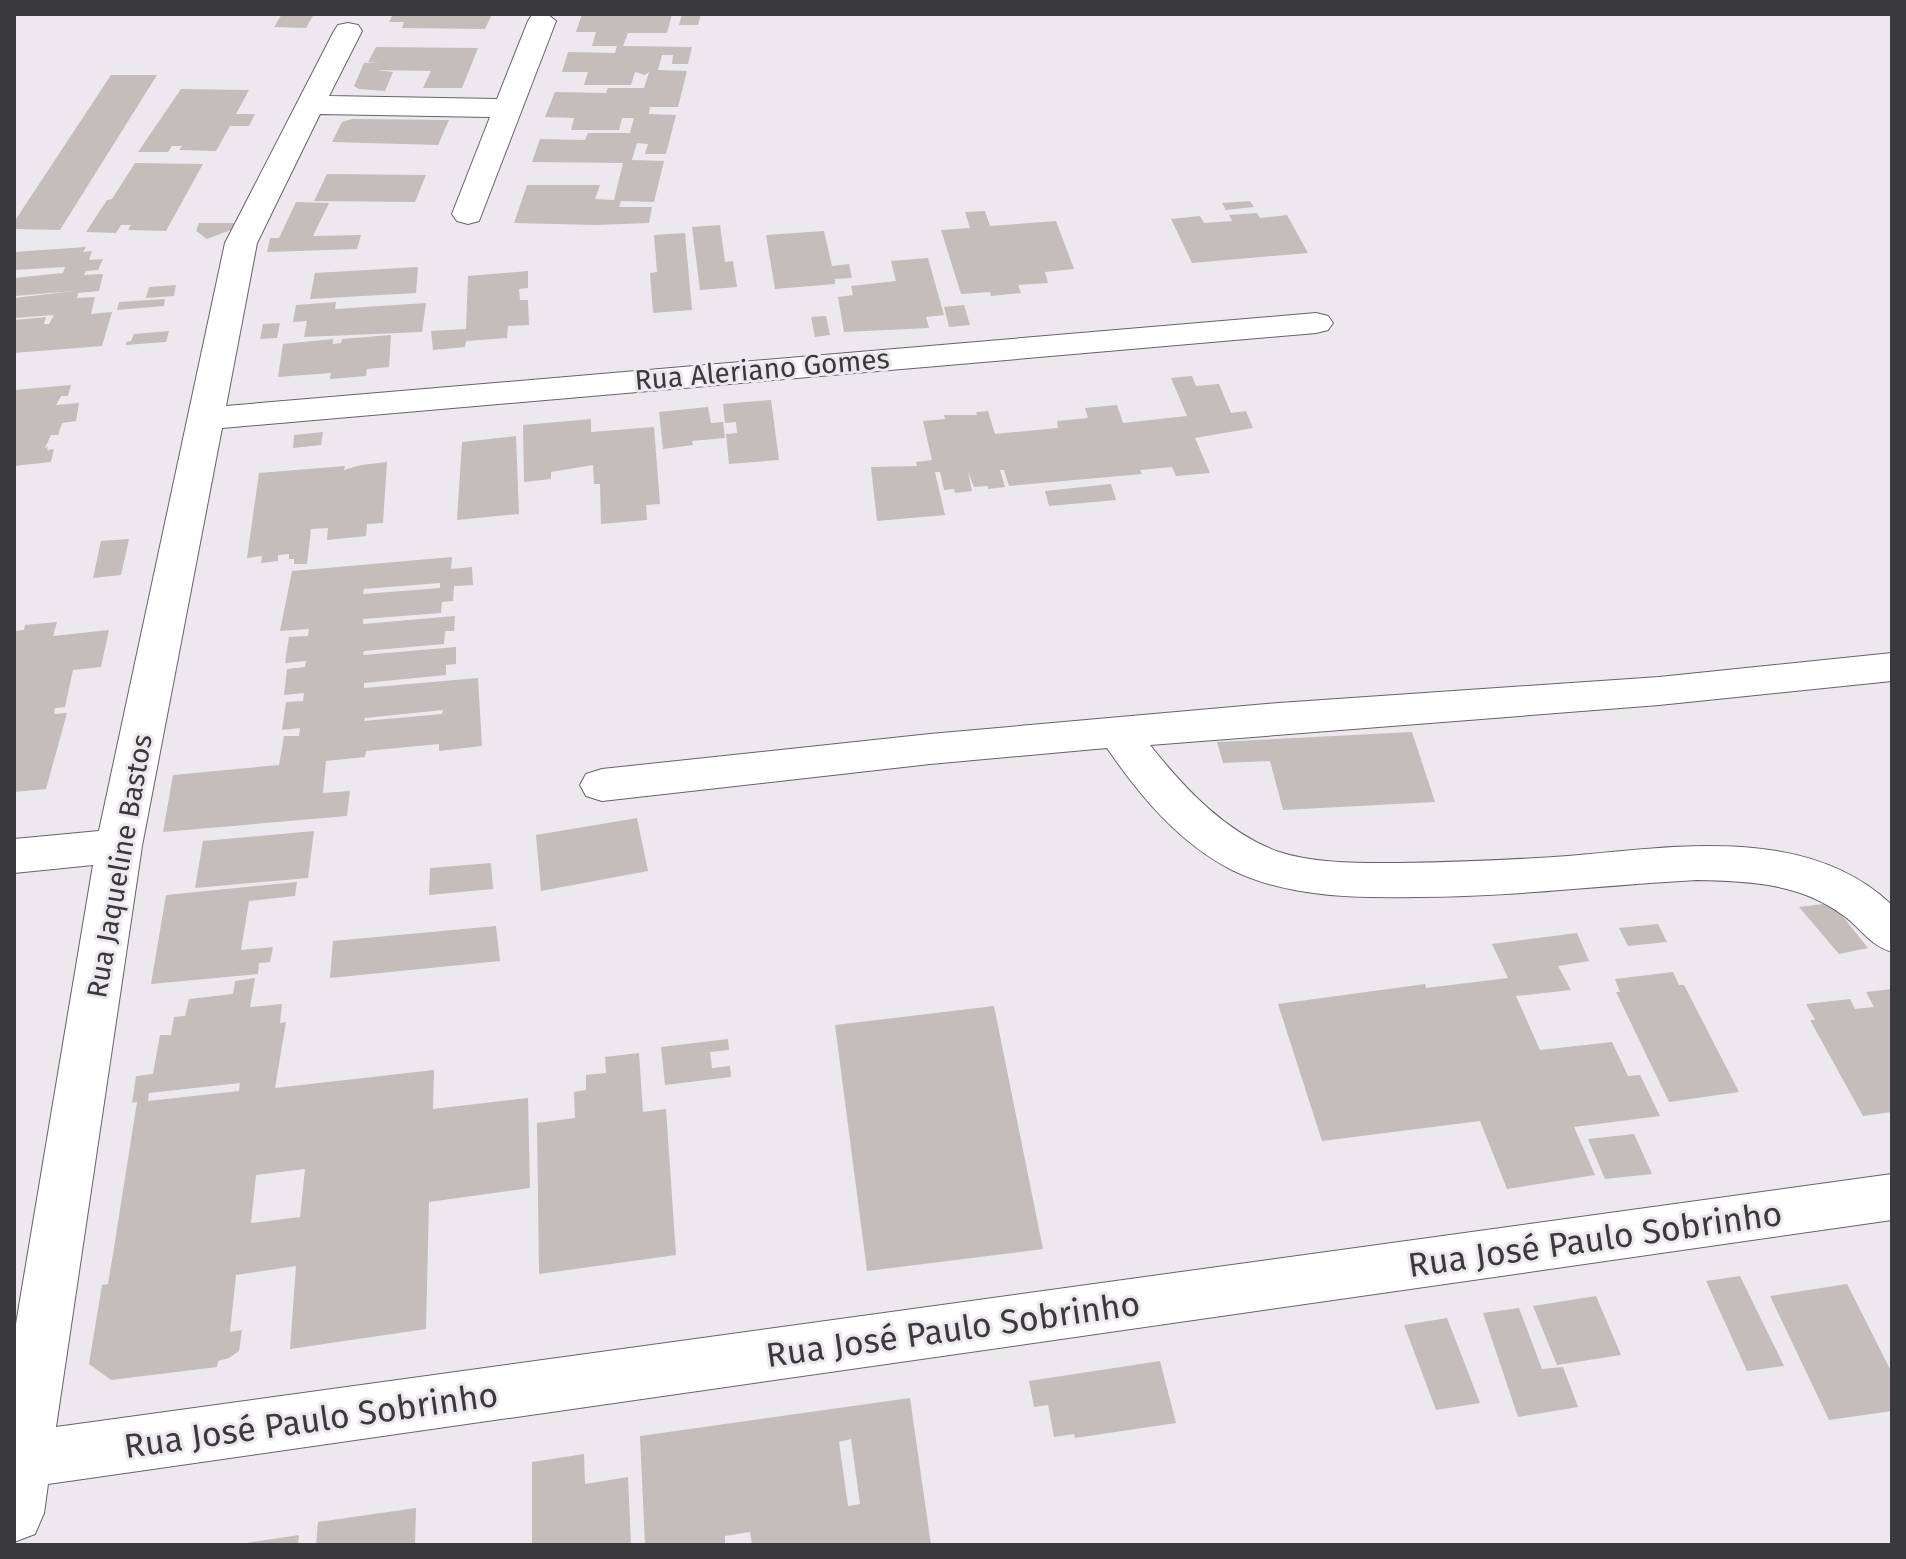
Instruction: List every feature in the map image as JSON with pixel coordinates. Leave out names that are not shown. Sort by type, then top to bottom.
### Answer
[{"type":"street","points":[[468,214],[542,21]]},
{"type":"street","name":"Rua Jaqueline Bastos","points":[[14,1513],[19,1461],[119,846],[223,332],[248,224],[348,31]]},
{"type":"street","points":[[309,105],[509,108]]},
{"type":"street","name":"Rua Aleriano Gomes","points":[[208,418],[1316,323]]},
{"type":"street","points":[[602,785],[1118,732],[1659,691],[1892,667]]},
{"type":"street","points":[[1118,732],[1153,782],[1200,829],[1250,859],[1303,874],[1362,881],[1462,880],[1691,864],[1770,866],[1825,882],[1859,903],[1892,934]]},
{"type":"street","points":[[14,856],[119,846]]},
{"type":"street","name":"Rua José Paulo Sobrinho","points":[[19,1461],[1892,1197]]},
{"type":"building","points":[[282,14],[314,14],[306,28],[274,27]]},
{"type":"building","points":[[393,14],[492,14],[485,29],[402,28],[404,22],[389,22]]},
{"type":"building","points":[[582,14],[672,14],[667,33],[628,33],[623,46],[692,47],[688,64],[672,64],[673,55],[662,55],[658,70],[687,71],[678,107],[650,107],[649,114],[676,115],[666,154],[645,154],[648,144],[637,143],[632,160],[664,161],[654,202],[621,201],[619,207],[652,207],[649,223],[514,223],[527,185],[600,185],[595,199],[614,200],[623,163],[532,162],[540,139],[585,140],[588,133],[630,133],[634,118],[622,118],[619,130],[571,130],[574,118],[545,117],[555,92],[606,93],[608,88],[644,88],[649,72],[645,75],[635,72],[631,85],[584,85],[588,72],[562,72],[568,52],[615,53],[617,46],[592,46],[596,32],[576,32]]},
{"type":"building","points":[[682,14],[701,14],[698,25],[679,25]]},
{"type":"building","points":[[376,47],[478,48],[462,88],[423,88],[431,71],[377,70],[393,72],[385,91],[359,89],[354,86],[364,63],[380,62],[368,62]]},
{"type":"building","points":[[111,75],[157,75],[60,230],[14,229],[14,222]]},
{"type":"building","points":[[181,89],[249,90],[236,114],[255,114],[249,126],[230,126],[216,151],[179,150],[182,146],[172,146],[168,152],[138,152]]},
{"type":"building","points":[[352,119],[449,120],[438,145],[332,142],[342,122]]},
{"type":"building","points":[[135,163],[203,164],[166,231],[128,230],[131,225],[121,225],[116,233],[86,232],[107,200],[112,199]]},
{"type":"building","points":[[327,174],[426,175],[415,202],[314,201]]},
{"type":"building","points":[[1250,201],[1254,207],[1226,210],[1222,203]]},
{"type":"building","points":[[296,202],[329,203],[313,236],[361,235],[357,249],[267,252],[270,238],[279,238]]},
{"type":"building","points":[[985,211],[990,226],[1056,221],[1074,269],[1045,272],[1048,283],[1018,285],[1021,293],[991,296],[990,292],[961,294],[941,230],[970,228],[965,212]]},
{"type":"building","points":[[1257,213],[1260,218],[1287,215],[1308,253],[1192,263],[1171,219],[1200,216],[1204,223],[1232,221],[1229,215]]},
{"type":"building","points":[[199,223],[235,223],[233,226],[236,228],[207,239],[196,231]]},
{"type":"building","points":[[720,225],[725,262],[733,261],[737,287],[700,290],[692,227]]},
{"type":"building","points":[[824,231],[832,266],[849,264],[852,278],[835,279],[835,284],[775,289],[766,235]]},
{"type":"building","points":[[685,233],[692,310],[653,313],[650,273],[657,272],[654,235]]},
{"type":"building","points":[[86,247],[83,252],[92,251],[89,260],[103,259],[98,270],[86,271],[84,275],[103,274],[99,291],[78,293],[77,298],[95,297],[91,314],[112,312],[102,346],[14,353],[14,320],[46,317],[44,324],[49,324],[54,315],[14,318],[14,298],[74,291],[14,296],[14,278],[63,273],[65,267],[14,270],[14,252]]},
{"type":"building","points":[[928,258],[944,315],[926,317],[929,328],[844,332],[838,297],[853,295],[851,286],[896,281],[891,261]]},
{"type":"building","points":[[418,267],[416,293],[310,299],[315,273]]},
{"type":"building","points":[[528,271],[528,288],[519,289],[520,300],[528,300],[529,325],[508,326],[507,338],[466,341],[465,347],[433,350],[431,331],[466,329],[468,276]]},
{"type":"building","points":[[176,285],[174,296],[146,298],[149,287]]},
{"type":"building","points":[[165,299],[164,306],[117,310],[119,302]]},
{"type":"building","points":[[336,302],[335,309],[426,303],[422,332],[304,337],[307,321],[293,322],[296,305]]},
{"type":"building","points":[[964,305],[970,325],[949,327],[944,307]]},
{"type":"building","points":[[826,316],[830,335],[815,337],[811,317]]},
{"type":"building","points":[[280,323],[277,338],[260,339],[263,324]]},
{"type":"building","points":[[169,331],[166,342],[126,345],[134,334]]},
{"type":"building","points":[[391,335],[389,367],[367,369],[366,376],[330,379],[331,373],[278,377],[283,344],[333,339],[333,344],[341,343],[342,339]]},
{"type":"building","points":[[1192,376],[1196,386],[1219,384],[1231,413],[1246,411],[1253,428],[1195,438],[1210,473],[1176,476],[1172,467],[1140,470],[1142,474],[1009,486],[1004,470],[1000,470],[1005,487],[988,489],[988,486],[974,487],[968,472],[972,491],[955,493],[954,489],[944,490],[940,472],[935,472],[945,515],[877,521],[871,467],[917,466],[916,462],[932,460],[923,421],[945,419],[944,415],[977,415],[976,412],[988,411],[995,434],[1058,428],[1057,421],[1088,418],[1085,408],[1117,405],[1123,423],[1187,416],[1171,378]]},
{"type":"building","points":[[71,385],[68,396],[61,396],[56,405],[79,403],[76,421],[62,423],[58,435],[51,435],[45,448],[54,449],[51,462],[14,466],[14,390]]},
{"type":"building","points":[[771,400],[779,460],[729,464],[726,434],[737,433],[736,422],[725,423],[723,404]]},
{"type":"building","points":[[708,407],[711,423],[723,422],[725,438],[692,441],[693,445],[663,449],[659,412]]},
{"type":"building","points":[[591,419],[591,432],[654,427],[660,504],[646,505],[647,520],[601,524],[600,484],[594,484],[593,465],[551,472],[551,479],[524,482],[523,425]]},
{"type":"building","points":[[323,432],[321,445],[293,448],[294,435]]},
{"type":"building","points":[[516,436],[519,514],[457,520],[462,442]]},
{"type":"building","points":[[387,462],[383,523],[367,524],[366,536],[327,540],[328,528],[311,529],[307,564],[294,564],[289,554],[278,555],[278,561],[261,563],[262,556],[247,558],[259,473],[345,466],[344,470]]},
{"type":"building","points":[[1111,484],[1116,500],[1049,506],[1045,491]]},
{"type":"building","points":[[129,539],[121,575],[93,578],[101,541]]},
{"type":"building","points":[[452,557],[451,569],[472,567],[473,585],[454,586],[453,601],[442,602],[441,613],[363,619],[363,624],[455,616],[454,631],[445,631],[444,644],[364,651],[363,655],[456,647],[456,664],[446,665],[446,675],[364,683],[364,688],[478,678],[482,746],[439,751],[439,744],[366,751],[365,757],[326,761],[323,793],[350,791],[347,816],[163,832],[173,775],[279,765],[284,736],[299,736],[300,728],[282,730],[286,702],[303,701],[304,693],[284,695],[287,669],[305,667],[306,661],[285,663],[289,637],[308,636],[309,629],[280,631],[292,571]],"holes":[[[440,583],[440,588],[363,594],[364,589]],[[443,710],[442,714],[364,721],[365,718]]]},
{"type":"building","points":[[57,622],[53,636],[109,630],[101,667],[73,670],[65,707],[55,708],[54,714],[67,713],[46,789],[14,792],[14,631],[24,630],[25,625]]},
{"type":"building","points":[[1412,732],[1435,802],[1283,810],[1270,761],[1223,763],[1217,742]]},
{"type":"building","points":[[637,818],[648,871],[541,891],[536,835]]},
{"type":"building","points":[[314,831],[308,878],[195,888],[203,841]]},
{"type":"building","points":[[491,863],[493,889],[429,895],[430,868]]},
{"type":"building","points":[[297,882],[295,896],[249,901],[241,950],[273,947],[270,962],[259,963],[258,974],[151,984],[166,895]]},
{"type":"building","points":[[1832,903],[1868,948],[1839,954],[1799,907]]},
{"type":"building","points":[[1658,924],[1667,942],[1628,946],[1619,928]]},
{"type":"building","points":[[496,926],[500,961],[330,978],[333,941]]},
{"type":"building","points":[[1577,933],[1589,961],[1558,966],[1571,990],[1516,996],[1540,1050],[1612,1042],[1628,1076],[1640,1075],[1660,1116],[1574,1127],[1595,1175],[1507,1189],[1480,1121],[1322,1141],[1278,1004],[1425,984],[1426,988],[1508,978],[1492,944]]},
{"type":"building","points":[[1673,972],[1679,985],[1684,985],[1739,1092],[1669,1102],[1616,992],[1620,992],[1615,979]]},
{"type":"building","points":[[255,978],[250,1007],[282,1004],[280,1023],[286,1022],[275,1088],[434,1070],[433,1109],[528,1098],[530,1188],[429,1202],[426,1329],[290,1349],[296,1266],[236,1275],[230,1332],[242,1330],[239,1351],[218,1361],[217,1367],[111,1380],[89,1364],[102,1285],[108,1284],[113,1254],[137,1102],[132,1103],[136,1076],[153,1074],[160,1035],[171,1035],[174,1017],[185,1016],[189,999],[233,994],[235,981]],"holes":[[[240,1083],[239,1091],[148,1101],[149,1093]],[[305,1169],[300,1217],[251,1223],[256,1175]]]},
{"type":"building","points":[[1892,989],[1892,1112],[1863,1116],[1810,1020],[1815,1020],[1806,1004],[1850,999],[1855,1009],[1874,1007],[1866,992]]},
{"type":"building","points":[[994,1006],[1043,1249],[867,1271],[835,1025]]},
{"type":"building","points":[[728,1039],[729,1050],[710,1052],[712,1068],[730,1066],[731,1077],[665,1085],[661,1047]]},
{"type":"building","points":[[639,1053],[643,1112],[666,1109],[676,1255],[539,1274],[537,1123],[575,1118],[574,1092],[586,1090],[586,1075],[606,1073],[605,1057]]},
{"type":"building","points":[[1634,1134],[1652,1174],[1605,1179],[1588,1139]]},
{"type":"building","points":[[1740,1276],[1784,1366],[1747,1371],[1706,1281]]},
{"type":"building","points":[[1847,1284],[1892,1373],[1892,1411],[1829,1420],[1770,1296]]},
{"type":"building","points":[[1596,1296],[1621,1355],[1557,1365],[1533,1306]]},
{"type":"building","points":[[1519,1308],[1542,1369],[1563,1367],[1578,1407],[1518,1417],[1483,1313]]},
{"type":"building","points":[[1447,1318],[1480,1403],[1436,1410],[1404,1325]]},
{"type":"building","points":[[1160,1361],[1176,1423],[1075,1438],[1074,1434],[1054,1437],[1048,1405],[1034,1407],[1029,1381]]},
{"type":"building","points":[[910,1398],[931,1545],[752,1545],[750,1532],[725,1536],[725,1545],[645,1545],[640,1436]],"holes":[[[851,1439],[860,1504],[848,1506],[839,1442]]]},
{"type":"building","points":[[584,1454],[585,1484],[628,1477],[631,1545],[532,1545],[532,1462]]},
{"type":"building","points":[[416,1508],[415,1545],[316,1545],[318,1522]]},
{"type":"building","points":[[299,1535],[298,1545],[246,1545],[246,1543]]}]
